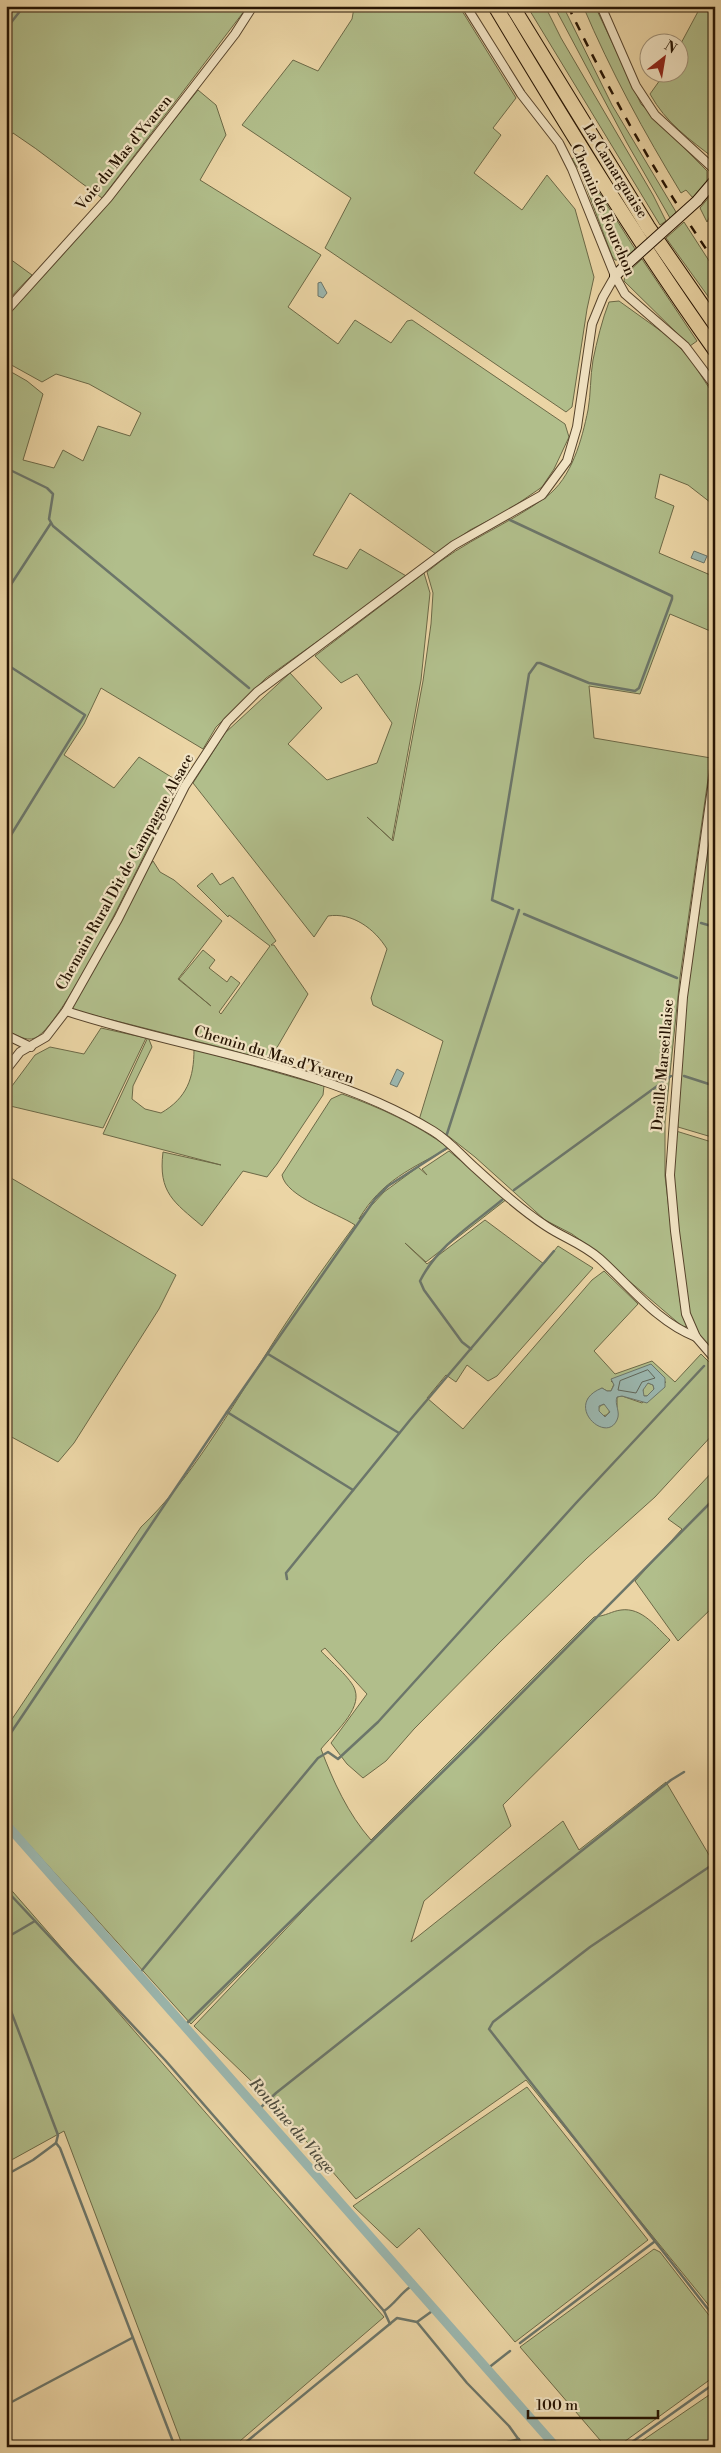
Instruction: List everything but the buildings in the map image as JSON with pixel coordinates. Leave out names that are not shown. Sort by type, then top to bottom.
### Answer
[{"type":"highway","name":"La Camarguaise","points":[[495,6],[667,283],[715,350]]},
{"type":"highway","name":"La Camarguaise","points":[[512,6],[629,197],[715,324]]},
{"type":"street","name":"Voie du Mas d'Yvaren","points":[[6,311],[108,198],[235,34],[253,6]]},
{"type":"street","name":"Chemin de Fourchon","points":[[466,6],[521,94],[559,143],[572,169],[615,276],[625,294],[685,346],[715,386]]},
{"type":"street","points":[[601,6],[636,86],[655,115],[715,170]]},
{"type":"street","points":[[615,276],[697,201],[715,180]]},
{"type":"street","name":"Chemain Rural Dit de Campagne Alsace","points":[[6,1070],[20,1052],[46,1037],[66,1010],[118,920],[185,786],[227,722],[257,692],[454,545],[542,495],[567,461],[577,427],[592,324],[603,297],[615,276]]},
{"type":"street","name":"Draille Marseillaise","points":[[715,766],[683,997],[670,1174],[686,1314],[696,1337],[715,1359]]},
{"type":"street","name":"Chemin du Mas d'Yvaren","points":[[66,1010],[104,1023],[222,1051],[314,1078],[387,1107],[445,1138],[483,1175],[546,1226],[585,1245],[646,1303],[685,1332],[696,1337]]},
{"type":"street","points":[[6,1035],[31,1047]]},
{"type":"green space","points":[[6,6],[248,6],[102,198],[13,133],[6,142]]},
{"type":"green space","points":[[351,6],[459,6],[516,98],[493,128],[501,135],[474,173],[522,210],[547,175],[575,209],[594,277],[587,309],[572,407],[566,412],[325,248],[351,198],[242,125],[293,60],[318,71],[352,19],[354,8]]},
{"type":"green space","points":[[527,6],[545,6],[561,38],[653,195],[666,221],[660,225]]},
{"type":"green space","points":[[554,6],[563,6],[612,105],[676,212],[670,218],[627,143]]},
{"type":"green space","points":[[583,6],[595,6],[641,104],[707,171],[707,181],[693,198],[686,190],[681,193],[654,147],[617,78]]},
{"type":"green space","points":[[701,6],[715,6],[715,159],[687,137],[663,114],[650,94],[659,82],[688,82],[687,32]]},
{"type":"green space","points":[[198,90],[216,105],[226,135],[200,180],[321,255],[288,307],[338,344],[355,320],[391,343],[407,321],[412,320],[565,424],[569,437],[554,469],[542,487],[507,511],[470,530],[436,554],[350,493],[313,555],[347,569],[360,549],[408,577],[266,678],[216,727],[203,749],[101,688],[84,724],[64,755],[114,788],[139,757],[181,783],[111,921],[68,998],[49,1025],[35,1038],[28,1039],[6,1030],[6,369],[27,381],[43,394],[23,460],[54,468],[63,450],[83,461],[98,426],[130,436],[141,413],[89,384],[56,374],[42,382],[6,362],[6,315],[93,221]]},
{"type":"green space","points":[[576,156],[635,249],[623,260],[615,260],[612,256],[580,171],[572,159]]},
{"type":"green space","points":[[715,190],[715,206],[707,222],[700,208]]},
{"type":"green space","points":[[684,222],[715,270],[715,306],[666,238]]},
{"type":"green space","points":[[6,256],[32,275],[6,302]]},
{"type":"green space","points":[[642,259],[697,341],[690,346],[624,281],[625,275]]},
{"type":"green space","points":[[619,301],[672,339],[691,360],[715,397],[715,506],[688,485],[660,474],[655,498],[674,506],[659,553],[715,577],[715,633],[670,614],[640,694],[589,686],[594,738],[711,758],[680,977],[665,1122],[665,1176],[680,1301],[687,1326],[683,1327],[587,1245],[572,1234],[545,1220],[475,1157],[447,1135],[419,1120],[443,1041],[373,1005],[371,998],[387,949],[376,935],[362,924],[354,919],[337,915],[328,916],[314,937],[193,783],[225,733],[290,673],[322,708],[288,744],[327,780],[377,763],[392,723],[357,674],[341,683],[315,656],[424,573],[430,593],[421,680],[392,840],[367,817],[393,841],[423,681],[431,624],[433,593],[427,572],[455,551],[546,497],[563,479],[575,457],[583,433],[589,404],[593,360],[604,316],[609,302]]},
{"type":"green space","points":[[715,783],[715,1138],[678,1127],[677,1118],[687,983],[699,914]]},
{"type":"green space","points":[[153,861],[160,872],[174,880],[222,921],[178,979],[211,1006],[179,979],[203,950],[215,960],[209,968],[227,982],[231,976],[240,983],[219,1012],[221,1014],[270,946],[229,915],[228,917],[197,886],[212,873],[220,885],[233,877],[276,941],[271,945],[274,945],[308,994],[268,1063],[227,1049],[73,1010],[72,1006],[143,874]]},
{"type":"green space","points":[[101,1028],[146,1038],[103,1128],[6,1105],[6,1094],[35,1055],[50,1047],[84,1054]]},
{"type":"green space","points":[[148,1037],[152,1047],[133,1086],[132,1099],[145,1109],[161,1113],[183,1094],[190,1078],[194,1049],[324,1086],[323,1095],[267,1177],[243,1171],[202,1226],[183,1210],[170,1195],[163,1177],[163,1152],[221,1165],[103,1134]]},
{"type":"green space","points":[[342,1094],[371,1105],[411,1124],[449,1148],[410,1169],[387,1185],[359,1219],[384,1192],[418,1167],[427,1175],[422,1169],[449,1151],[507,1199],[426,1262],[405,1243],[427,1264],[485,1220],[544,1264],[558,1246],[593,1268],[497,1376],[488,1381],[467,1365],[456,1382],[446,1375],[427,1398],[463,1429],[592,1280],[604,1271],[638,1304],[594,1351],[615,1374],[652,1361],[675,1382],[701,1354],[715,1368],[715,1432],[655,1497],[587,1558],[500,1642],[414,1729],[386,1761],[363,1778],[347,1764],[331,1743],[367,1694],[325,1648],[321,1651],[350,1681],[355,1690],[356,1698],[350,1714],[321,1749],[342,1797],[355,1819],[371,1840],[594,1617],[621,1610],[636,1612],[648,1619],[670,1640],[503,1805],[511,1826],[424,1901],[411,1942],[563,1821],[579,1850],[666,1782],[715,1865],[715,2313],[526,2080],[356,2199],[270,2099],[194,2026],[336,1876],[191,2024],[6,1819],[6,1728],[141,1527],[176,1489],[208,1445],[287,1321],[355,1225],[302,1197],[286,1183],[282,1175],[331,1099]],"holes":[[[611,1381],[666,1382],[642,1403],[622,1396],[617,1397],[617,1407],[604,1428],[588,1398],[602,1388],[611,1391],[614,1384]]]},
{"type":"green space","points":[[676,1131],[715,1143],[715,1355],[704,1344],[690,1315],[684,1280],[673,1182]]},
{"type":"green space","points":[[6,1175],[176,1275],[159,1309],[74,1443],[58,1462],[6,1434]]},
{"type":"green space","points":[[648,1383],[653,1385],[654,1389],[647,1396],[644,1396],[642,1395],[644,1386]]},
{"type":"green space","points":[[604,1404],[610,1410],[604,1416],[598,1410]]},
{"type":"green space","points":[[715,1469],[715,1605],[678,1641],[635,1581],[682,1529],[668,1519]]},
{"type":"green space","points":[[6,1884],[384,2317],[233,2447],[183,2447],[64,2131],[6,2163]]},
{"type":"green space","points":[[527,2087],[648,2240],[515,2342],[419,2228],[397,2248],[353,2206]]},
{"type":"green space","points":[[654,2249],[660,2252],[715,2323],[715,2376],[617,2447],[606,2447],[520,2347]]},
{"type":"green space","points":[[715,2391],[715,2447],[633,2447]]},
{"type":"water","points":[[321,282],[327,293],[323,298],[318,296],[318,283]]},
{"type":"water","points":[[694,551],[707,556],[704,563],[691,558]]},
{"type":"water","points":[[397,1069],[404,1073],[397,1087],[390,1084]]},
{"type":"water","points":[[651,1364],[665,1378],[665,1387],[647,1403],[622,1396],[617,1397],[617,1420],[612,1426],[604,1428],[590,1419],[586,1412],[586,1403],[591,1395],[602,1388],[611,1391],[614,1385],[611,1379]],"holes":[[[648,1383],[653,1385],[654,1389],[647,1396],[644,1396],[643,1390]],[[604,1404],[610,1412],[605,1417],[599,1411],[599,1406]]]},
{"type":"waterway","points":[[6,29],[24,6]]},
{"type":"waterway","points":[[6,468],[47,488],[53,494],[49,519],[53,526],[249,688]]},
{"type":"waterway","points":[[510,520],[672,596],[639,688],[635,691],[589,683],[540,663],[537,663],[529,674],[492,900],[513,909]]},
{"type":"waterway","points":[[6,592],[51,523]]},
{"type":"waterway","points":[[6,664],[85,715],[6,843]]},
{"type":"waterway","points":[[446,1137],[519,910]]},
{"type":"waterway","points":[[524,914],[677,978]]},
{"type":"waterway","points":[[701,923],[715,927]]},
{"type":"waterway","points":[[514,1190],[671,1076]]},
{"type":"waterway","points":[[684,1076],[715,1086]]},
{"type":"waterway","points":[[6,1740],[227,1412],[375,1199],[388,1186],[447,1148]]},
{"type":"waterway","points":[[471,1349],[462,1342],[424,1290],[420,1281],[427,1268],[456,1236],[502,1200]]},
{"type":"waterway","points":[[287,1579],[286,1573],[410,1420],[554,1251]]},
{"type":"waterway","points":[[268,1354],[399,1433]]},
{"type":"waterway","points":[[138,1975],[318,1758],[328,1752],[338,1759],[378,1722],[576,1503],[704,1366]]},
{"type":"waterway","points":[[227,1412],[353,1490]]},
{"type":"waterway","points":[[184,2026],[476,1739],[715,1498]]},
{"type":"waterway","points":[[258,2110],[276,2093],[671,1780],[684,1772]]},
{"type":"waterway","name":"Roubine du Viage","points":[[6,1824],[556,2447]]},
{"type":"waterway","points":[[715,1863],[590,1947],[493,2022],[489,2029],[715,2318]]},
{"type":"waterway","points":[[6,1890],[165,2060],[384,2311],[390,2324]]},
{"type":"waterway","points":[[6,1938],[35,1921]]},
{"type":"waterway","points":[[6,1998],[58,2135],[56,2143],[60,2148],[175,2447]]},
{"type":"waterway","points":[[6,2175],[33,2160],[56,2143]]},
{"type":"waterway","points":[[520,2343],[654,2242]]},
{"type":"waterway","points":[[384,2311],[413,2285]]},
{"type":"waterway","points":[[240,2447],[397,2318],[417,2322],[435,2309]]},
{"type":"waterway","points":[[417,2322],[467,2383],[509,2426],[524,2447]]},
{"type":"waterway","points":[[6,2405],[132,2338]]},
{"type":"waterway","points":[[487,2369],[510,2351]]},
{"type":"waterway","points":[[625,2447],[715,2383]]},
{"type":"waterway","points":[[489,2447],[519,2439]]},
{"type":"railway","points":[[568,6],[601,72],[655,169],[715,262]]}]
